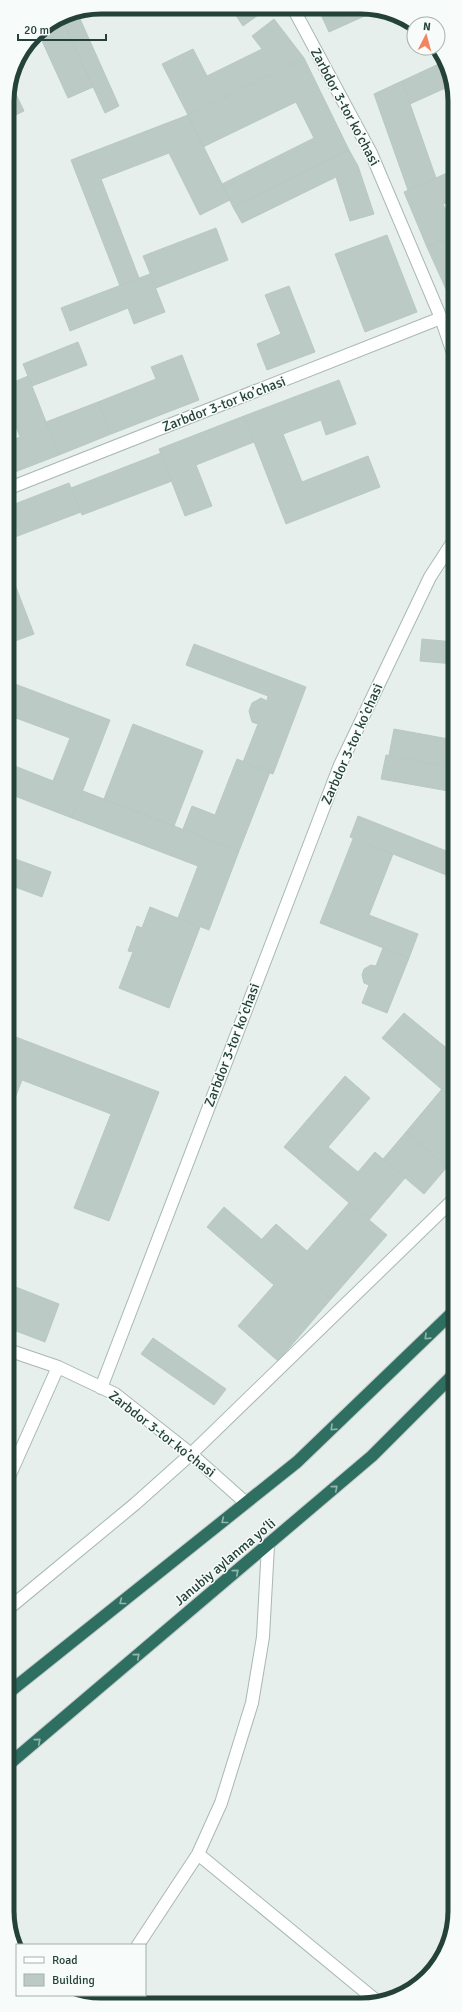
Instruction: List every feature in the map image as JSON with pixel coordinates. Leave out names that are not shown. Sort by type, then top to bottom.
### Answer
[{"type":"highway","points":[[14,1688],[297,1462],[448,1317]]},
{"type":"highway","name":"Janubiy aylanma yoʻli","points":[[14,1760],[372,1456],[448,1380]]},
{"type":"street","name":"Zarbdor 3-tor koʼchasi","points":[[296,14],[371,153],[441,318],[448,338]]},
{"type":"street","name":"Zarbdor 3-tor koʼchasi","points":[[14,486],[441,318]]},
{"type":"street","name":"Zarbdor 3-tor koʼchasi","points":[[246,1503],[191,1454],[115,1394],[101,1388],[340,765],[430,577],[448,549]]},
{"type":"street","points":[[14,1604],[135,1504],[191,1454],[448,1205]]},
{"type":"street","points":[[14,1352],[58,1367],[101,1388]]},
{"type":"street","points":[[14,1466],[58,1367]]},
{"type":"street","points":[[139,1944],[198,1854],[221,1803],[252,1703],[262,1637],[268,1545]]},
{"type":"street","points":[[198,1854],[372,1997]]},
{"type":"building","points":[[235,14],[260,14],[243,26]]},
{"type":"building","points":[[321,14],[368,15],[329,32]]},
{"type":"building","points":[[78,17],[119,106],[105,113],[64,22]]},
{"type":"building","points":[[274,19],[304,58],[188,115],[162,64],[193,49],[207,76],[262,49],[252,36]]},
{"type":"building","points":[[63,22],[93,87],[68,98],[41,39]]},
{"type":"building","points":[[304,58],[349,150],[233,207],[222,184],[314,138],[296,102],[203,147],[188,115]]},
{"type":"building","points":[[440,64],[447,87],[410,104],[402,81]]},
{"type":"building","points":[[402,81],[436,178],[408,190],[374,94]]},
{"type":"building","points":[[15,92],[24,111],[14,116]]},
{"type":"building","points":[[188,115],[230,200],[200,215],[169,153],[101,179],[139,278],[120,286],[71,160]]},
{"type":"building","points":[[349,150],[358,166],[374,214],[350,221],[336,177],[242,223],[233,207]]},
{"type":"building","points":[[448,173],[448,202],[443,204],[448,215],[448,238],[427,247],[404,192]]},
{"type":"building","points":[[216,228],[228,260],[156,288],[143,256]]},
{"type":"building","points":[[387,235],[417,312],[365,332],[335,254]]},
{"type":"building","points":[[448,238],[448,294],[427,247]]},
{"type":"building","points":[[150,274],[165,312],[134,324],[128,308],[70,331],[61,308]]},
{"type":"building","points":[[289,286],[315,352],[267,370],[257,344],[281,334],[265,295]]},
{"type":"building","points":[[78,342],[87,365],[32,386],[23,364]]},
{"type":"building","points":[[182,355],[199,400],[111,434],[98,402],[156,379],[151,367]]},
{"type":"building","points":[[28,376],[59,455],[14,472],[14,439],[20,437],[14,422],[14,382]]},
{"type":"building","points":[[339,380],[356,424],[326,435],[321,420],[283,434],[302,482],[368,456],[380,487],[286,524],[244,416]]},
{"type":"building","points":[[98,402],[111,434],[59,455],[46,422]]},
{"type":"building","points":[[244,416],[254,442],[196,465],[212,506],[185,516],[159,449]]},
{"type":"building","points":[[161,453],[172,481],[82,515],[71,488]]},
{"type":"building","points":[[69,483],[81,512],[14,537],[14,504]]},
{"type":"building","points":[[14,582],[34,634],[14,641]]},
{"type":"building","points":[[422,639],[448,641],[448,663],[420,661]]},
{"type":"building","points":[[194,644],[306,687],[273,774],[243,762],[258,724],[252,722],[249,711],[252,703],[261,698],[267,701],[268,696],[186,665]]},
{"type":"building","points":[[14,684],[110,720],[72,818],[14,796],[14,766],[53,781],[70,738],[16,718],[14,723]]},
{"type":"building","points":[[133,724],[203,751],[174,826],[104,799]]},
{"type":"building","points":[[394,729],[448,739],[448,767],[389,755]]},
{"type":"building","points":[[386,755],[448,767],[448,791],[381,779]]},
{"type":"building","points":[[237,759],[270,772],[239,851],[183,829],[192,806],[215,815]]},
{"type":"building","points":[[83,791],[239,851],[209,930],[178,918],[198,866],[72,818]]},
{"type":"building","points":[[358,816],[448,852],[448,876],[350,837]]},
{"type":"building","points":[[353,839],[393,854],[369,915],[418,934],[409,958],[320,923]]},
{"type":"building","points":[[14,859],[51,872],[42,897],[14,887]]},
{"type":"building","points":[[150,907],[200,927],[169,1008],[119,988],[133,952],[128,951],[137,926],[142,928]]},
{"type":"building","points":[[383,948],[409,958],[387,1013],[362,1003],[369,985],[364,983],[362,975],[364,969],[371,965],[376,966]]},
{"type":"building","points":[[404,1013],[448,1049],[448,1091],[446,1093],[382,1038]]},
{"type":"building","points":[[14,1036],[159,1092],[109,1221],[74,1208],[111,1114],[22,1080],[14,1101]]},
{"type":"building","points":[[345,1076],[370,1098],[328,1147],[358,1172],[375,1152],[405,1178],[369,1220],[284,1147]]},
{"type":"building","points":[[442,1089],[448,1094],[447,1167],[406,1132]]},
{"type":"building","points":[[406,1132],[447,1167],[424,1194],[383,1159]]},
{"type":"building","points":[[349,1203],[387,1235],[331,1299],[262,1239],[276,1224],[307,1251]]},
{"type":"building","points":[[224,1207],[331,1299],[278,1361],[238,1326],[274,1285],[207,1227]]},
{"type":"building","points":[[14,1286],[59,1304],[45,1342],[14,1330]]},
{"type":"building","points":[[153,1338],[226,1389],[214,1405],[141,1354]]}]
